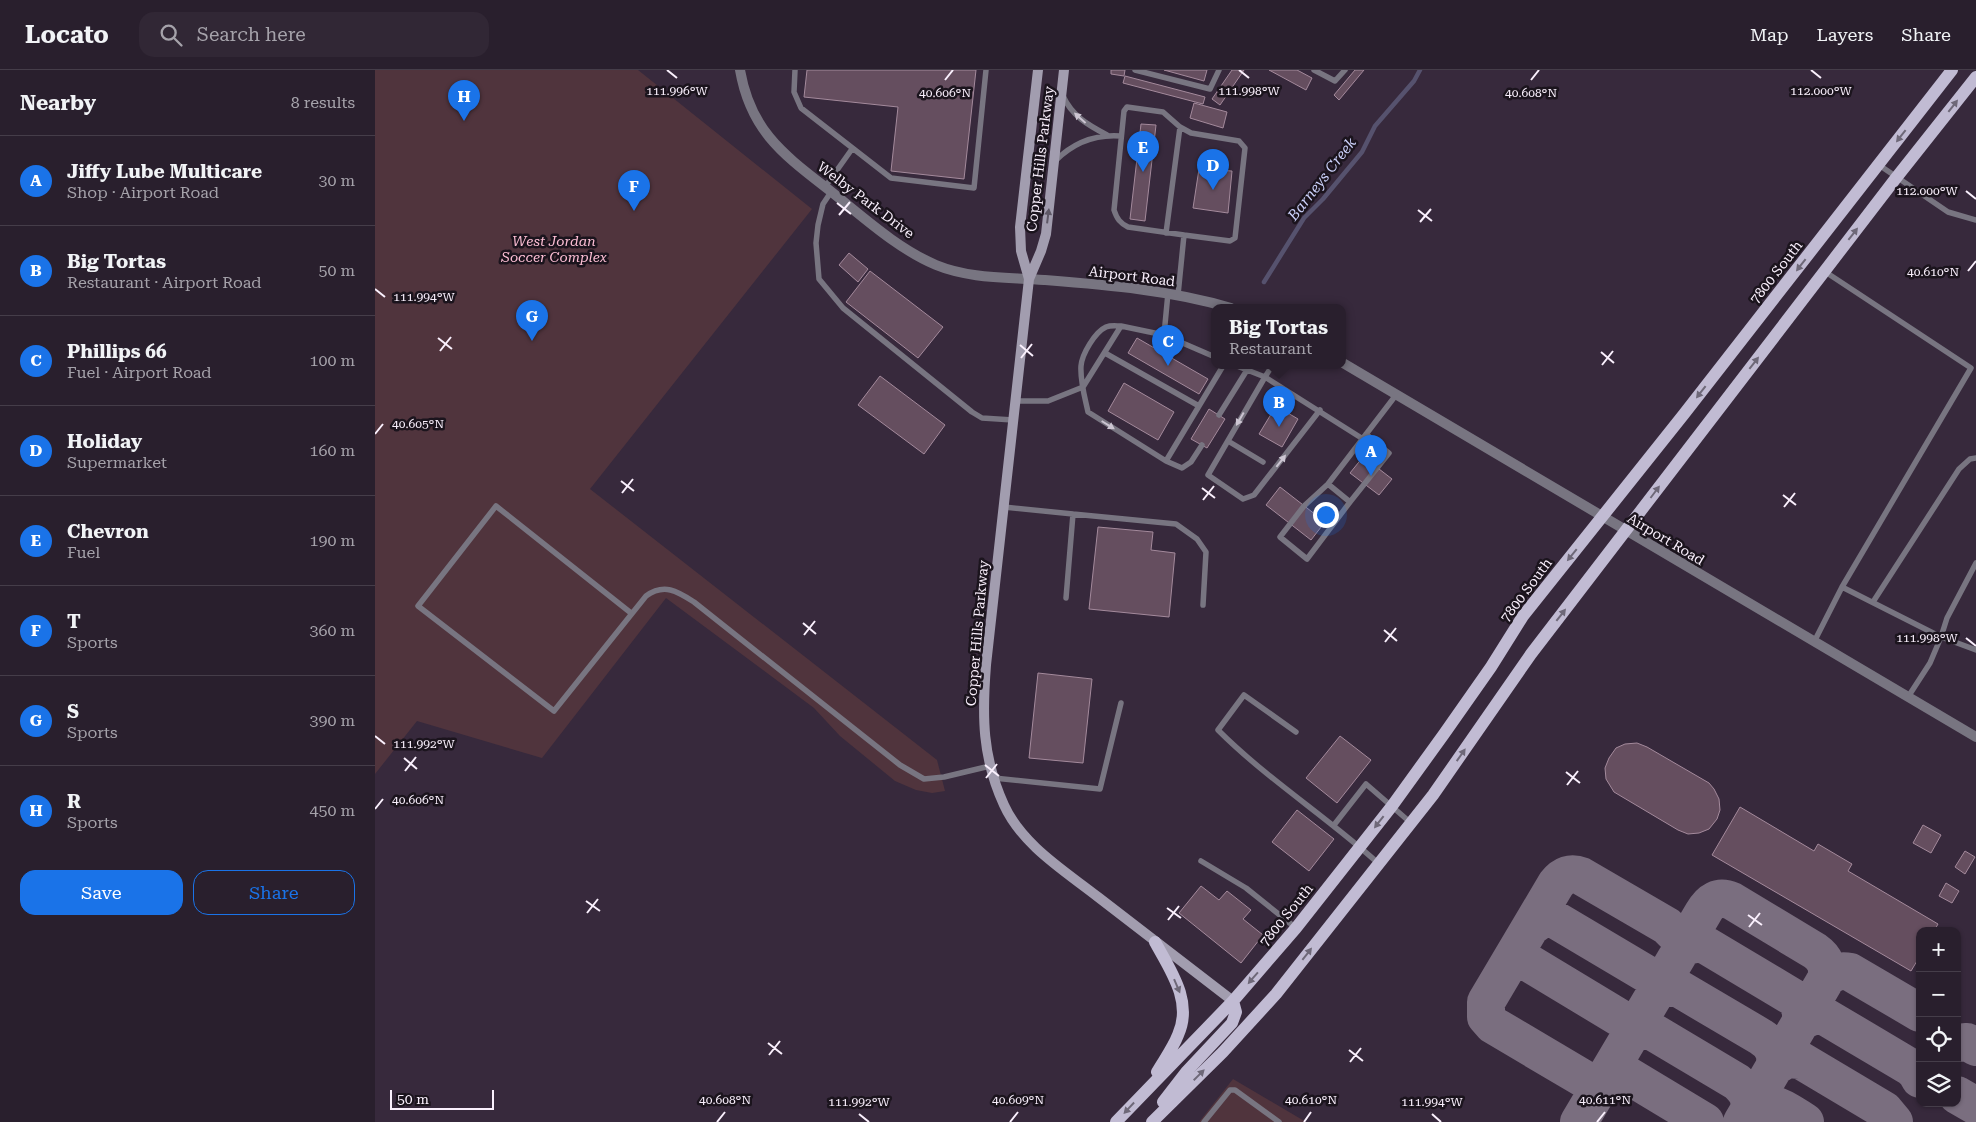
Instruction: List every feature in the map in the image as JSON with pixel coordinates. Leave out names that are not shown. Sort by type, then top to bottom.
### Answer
[{"type":"main road","name":"Copper Hills Parkway","points":[[1029,279],[1021,251],[1020,227],[1038,70]]},
{"type":"main road","name":"Copper Hills Parkway","points":[[1064,70],[1045,234],[1041,251],[1029,279],[986,665],[983,705],[985,743],[990,766],[1004,806],[1019,830],[1055,863],[1233,1001]]},
{"type":"main road","name":"7800 South","points":[[1116,1122],[1233,1001],[1296,928],[1392,806],[1445,734],[1523,616],[1603,517],[1952,70]]},
{"type":"main road","points":[[1152,1122],[1223,1052],[1277,994],[1433,795],[1531,654],[1824,271],[1976,77]]},
{"type":"main road","points":[[1147,1089],[1179,1035],[1184,1010],[1179,988],[1155,942]]},
{"type":"main road","points":[[1148,1122],[1187,1071],[1232,1023],[1236,1012],[1233,1001]]},
{"type":"street","name":"Welby Park Drive","points":[[740,70],[749,103],[765,132],[776,146],[895,241],[936,265],[947,269],[990,277],[1029,279]]},
{"type":"street","name":"Airport Road","points":[[1029,279],[1173,294],[1214,304]]},
{"type":"street","name":"Airport Road","points":[[1346,365],[1976,737]]},
{"type":"lane","points":[[795,70],[794,92],[801,108],[891,178],[974,188],[986,70]]},
{"type":"lane","points":[[1135,70],[1210,89],[1219,70]]},
{"type":"lane","points":[[1314,70],[1335,82],[1345,70]]},
{"type":"lane","points":[[1061,93],[1069,107],[1081,120],[1107,135]]},
{"type":"lane","points":[[1129,107],[1163,112],[1180,127],[1191,133],[1239,141],[1245,148],[1235,238],[1230,242],[1128,228],[1121,223],[1116,218],[1114,210],[1121,136],[1124,111],[1129,107]]},
{"type":"lane","points":[[1166,233],[1180,127]]},
{"type":"lane","points":[[1054,163],[1073,147],[1084,141],[1107,135],[1121,136]]},
{"type":"lane","points":[[852,149],[828,189],[823,204],[818,225],[817,243],[819,279],[843,308],[972,412],[982,418],[1013,420]]},
{"type":"lane","points":[[1879,165],[1948,212],[1976,220]]},
{"type":"lane","points":[[1164,335],[1184,235]]},
{"type":"lane","points":[[1814,642],[1842,587],[1974,369],[1824,271]]},
{"type":"lane","points":[[1015,401],[1048,402],[1083,387],[1121,326]]},
{"type":"lane","points":[[1202,445],[1185,468],[1178,467],[1088,412],[1081,365],[1095,338],[1105,328],[1121,326],[1164,335],[1211,354]]},
{"type":"lane","points":[[1105,353],[1199,406]]},
{"type":"lane","points":[[1166,461],[1221,369]]},
{"type":"lane","points":[[1270,369],[1208,475],[1243,499],[1249,498],[1254,495],[1320,410]]},
{"type":"lane","points":[[1219,415],[1247,370],[1265,377],[1365,436],[1389,454],[1307,559],[1280,537],[1304,506],[1328,484],[1365,436],[1396,396]]},
{"type":"lane","points":[[1227,441],[1263,462]]},
{"type":"lane","points":[[1873,602],[1959,469],[1970,459],[1976,458]]},
{"type":"lane","points":[[1328,484],[1350,502]]},
{"type":"lane","points":[[631,613],[496,506],[418,606],[554,712],[646,596],[652,591],[668,588],[694,602],[900,765],[924,779],[944,777],[990,766]]},
{"type":"lane","points":[[1004,507],[1176,524],[1197,539],[1206,552],[1203,605]]},
{"type":"lane","points":[[1066,598],[1073,514]]},
{"type":"lane","points":[[1908,697],[1930,663],[1947,618],[1976,563]]},
{"type":"lane","points":[[1842,587],[1941,637],[1976,650]]},
{"type":"lane","points":[[1295,732],[1244,695],[1218,730],[1239,751],[1379,864]]},
{"type":"lane","points":[[994,778],[1100,789],[1121,703]]},
{"type":"lane","points":[[1333,825],[1366,784],[1411,823]]},
{"type":"lane","points":[[1201,861],[1246,888],[1296,928]]},
{"type":"lane","points":[[1204,1122],[1229,1090],[1235,1090],[1279,1122]]},
{"type":"green space","name":"West Jordan Soccer Complex","points":[[375,70],[638,70],[812,209],[590,489],[937,760],[945,791],[932,793],[916,790],[895,781],[840,736],[814,708],[666,598],[542,758],[417,721],[375,774]]},
{"type":"green space","points":[[1233,1079],[1306,1122],[1199,1122]]},
{"type":"building","points":[[807,70],[976,70],[964,179],[891,171],[898,107],[804,97]]},
{"type":"building","points":[[1111,70],[1125,70],[1124,76],[1111,74]]},
{"type":"building","points":[[1164,70],[1207,70],[1204,81]]},
{"type":"building","points":[[1232,70],[1244,70],[1220,105],[1212,99]]},
{"type":"building","points":[[1269,70],[1297,70],[1312,78],[1306,90]]},
{"type":"building","points":[[1355,70],[1364,70],[1339,100],[1334,95]]},
{"type":"building","points":[[1125,76],[1205,97],[1203,104],[1123,83]]},
{"type":"building","points":[[1194,103],[1227,112],[1223,128],[1190,118]]},
{"type":"building","points":[[1141,124],[1156,125],[1145,221],[1130,219]]},
{"type":"building","points":[[1199,169],[1232,171],[1228,213],[1193,208]]},
{"type":"building","points":[[849,253],[868,269],[858,282],[839,265]]},
{"type":"building","points":[[870,271],[943,327],[918,358],[846,302]]},
{"type":"building","points":[[1137,338],[1208,379],[1199,394],[1128,353]]},
{"type":"building","points":[[880,376],[945,425],[924,454],[858,405]]},
{"type":"building","points":[[1124,383],[1174,412],[1158,440],[1108,411]]},
{"type":"building","points":[[1276,406],[1298,419],[1282,447],[1259,434]]},
{"type":"building","points":[[1209,409],[1225,419],[1207,448],[1191,439]]},
{"type":"building","points":[[1367,452],[1374,457],[1370,462],[1392,479],[1379,495],[1350,473]]},
{"type":"building","points":[[1280,487],[1325,522],[1311,540],[1266,505]]},
{"type":"building","points":[[1098,527],[1153,532],[1151,550],[1175,553],[1169,617],[1089,609]]},
{"type":"building","points":[[1038,673],[1092,679],[1083,763],[1029,758]]},
{"type":"building","points":[[1340,736],[1371,760],[1337,803],[1306,778]]},
{"type":"building","points":[[1637,743],[1709,783],[1719,799],[1720,810],[1717,819],[1709,829],[1699,833],[1688,834],[1614,792],[1606,779],[1605,768],[1609,758],[1616,748],[1625,744]]},
{"type":"building","points":[[1740,807],[1814,851],[1818,844],[1852,864],[1848,871],[1938,924],[1936,927],[1916,927],[1916,963],[1911,971],[1712,855]]},
{"type":"building","points":[[1297,810],[1334,839],[1309,871],[1272,842]]},
{"type":"building","points":[[1923,825],[1941,835],[1931,853],[1913,843]]},
{"type":"building","points":[[1965,851],[1975,857],[1965,874],[1955,867]]},
{"type":"building","points":[[1946,883],[1959,891],[1952,903],[1939,896]]},
{"type":"building","points":[[1201,886],[1219,900],[1227,891],[1251,910],[1243,919],[1263,935],[1241,963],[1179,913]]},
{"type":"waterway","name":"Barneys Creek","points":[[1264,282],[1304,218],[1323,199],[1362,152],[1375,126],[1414,81],[1420,70]]},
{"type":"taxiway","points":[[1705,1122],[1627,1075],[1616,1075],[1591,1081],[1586,1080],[1493,1025],[1486,1017],[1486,1002],[1556,884],[1564,876],[1571,874],[1581,876],[1667,926],[1677,936],[1681,950],[1694,944],[1707,946],[1794,998],[1800,1007],[1802,1021],[1815,1015],[1824,1016],[1916,1072]]},
{"type":"taxiway","points":[[1579,1122],[1703,913],[1715,900],[1727,899],[1732,901],[1815,951],[1825,963],[1826,979]]},
{"type":"taxiway","points":[[1531,927],[1542,919],[1554,919],[1650,976],[1654,982],[1655,993]]},
{"type":"taxiway","points":[[1521,943],[1524,960],[1625,1021],[1630,1027],[1631,1035],[1641,1030],[1653,1032],[1737,1082],[1748,1096],[1748,1112]]},
{"type":"taxiway","points":[[1742,1122],[1826,979],[1831,975],[1840,971],[1850,972],[1916,1011]]},
{"type":"taxiway","points":[[1655,993],[1664,988],[1678,988],[1761,1037],[1768,1043],[1775,1054],[1774,1067]]},
{"type":"taxiway","points":[[1961,1043],[1967,1042],[1976,1047]]},
{"type":"taxiway","points":[[1774,1067],[1787,1059],[1800,1060],[1884,1110],[1894,1122]]},
{"type":"taxiway","points":[[1961,1097],[1976,1106]]},
{"type":"taxiway","points":[[1748,1112],[1762,1104],[1770,1104],[1784,1109],[1805,1122]]},
{"type":"place","name":"R","points":[[464,121]]},
{"type":"place","name":"Chevron","points":[[1143,172]]},
{"type":"place","name":"Holiday","points":[[1213,190]]},
{"type":"place","name":"T","points":[[634,211]]},
{"type":"place","name":"S","points":[[532,341]]},
{"type":"place","name":"Phillips 66","points":[[1168,366]]},
{"type":"place","name":"Big Tortas","points":[[1279,427]]},
{"type":"place","name":"Jiffy Lube Multicare","points":[[1371,476]]}]
